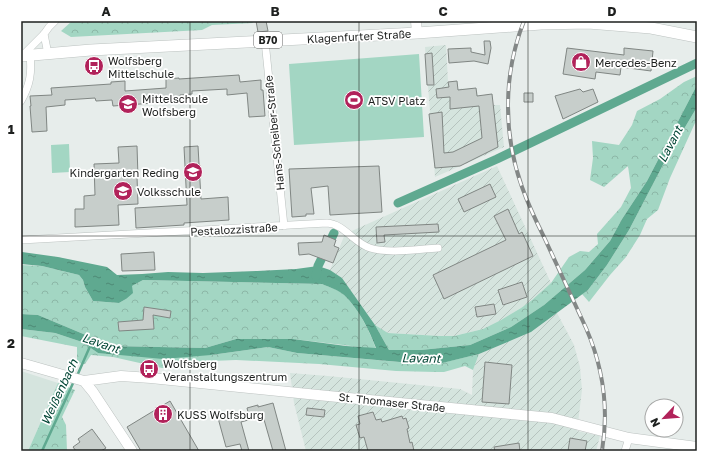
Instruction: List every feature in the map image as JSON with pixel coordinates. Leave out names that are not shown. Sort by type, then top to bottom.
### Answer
[{"type":"main road","points":[[416,21],[417,33]]},
{"type":"main road","name":"Klagenfurter Straße","points":[[24,56],[91,50],[417,33],[541,22],[588,23],[651,28],[697,36]]},
{"type":"main road","points":[[21,363],[84,380],[132,451]]},
{"type":"main road","name":"St. Thomaser Straße","points":[[84,380],[121,376],[151,378],[552,418],[629,438],[697,447]]},
{"type":"street","points":[[21,101],[29,82],[31,68],[24,56],[55,21]]},
{"type":"street","points":[[44,34],[48,54]]},
{"type":"street","name":"Hans-Scheiber-Straße","points":[[264,41],[284,226]]},
{"type":"street","name":"Pestalozzistraße","points":[[21,240],[333,223],[369,248],[384,251],[438,248]]},
{"type":"street","points":[[626,451],[629,438]]},
{"type":"shaded area","points":[[446,45],[448,82],[457,81],[458,89],[476,88],[478,96],[493,105],[500,105],[504,147],[435,177],[425,47]]},
{"type":"shaded area","points":[[497,166],[551,283],[532,300],[501,320],[483,329],[454,336],[388,333],[375,325],[342,278],[330,270],[345,234]]},
{"type":"shaded area","points":[[557,313],[574,345],[580,367],[582,390],[577,431],[600,436],[596,451],[306,451],[294,403],[290,373],[460,389],[472,395],[473,370],[479,354],[531,332]]},
{"type":"shaded area","points":[[21,371],[58,383],[28,451],[21,451]]},
{"type":"green space","points":[[72,21],[252,21],[253,23],[212,25],[202,30],[71,37],[61,31]]},
{"type":"green space","points":[[419,54],[424,137],[294,145],[289,64]]},
{"type":"green space","points":[[697,76],[697,85],[647,181],[622,219],[610,241],[585,270],[544,305],[511,327],[470,345],[421,350],[389,350],[375,325],[388,333],[440,336],[454,336],[483,329],[501,320],[532,300],[551,283],[569,257],[580,251],[589,252],[598,244],[597,234],[621,207],[631,188],[628,166],[604,187],[590,180],[593,158],[592,141],[619,145],[632,125],[637,111],[660,99],[684,82]]},
{"type":"green space","points":[[697,107],[697,122],[695,123],[670,178],[658,210],[647,219],[640,235],[626,257],[589,302],[582,294],[588,290],[607,265],[629,230],[665,161]]},
{"type":"green space","points":[[69,144],[70,172],[52,173],[51,145]]},
{"type":"green space","points":[[21,265],[42,266],[79,275],[93,301],[119,303],[126,299],[132,286],[143,280],[322,284],[344,295],[354,307],[363,320],[376,349],[293,339],[236,339],[205,348],[112,346],[38,315],[21,314]]},
{"type":"green space","points":[[21,329],[55,333],[82,342],[98,353],[211,355],[268,347],[297,353],[433,365],[479,354],[473,370],[465,366],[444,372],[396,371],[319,364],[236,360],[211,361],[189,369],[162,368],[113,357],[91,355],[85,364],[77,363],[77,347],[21,336]]},
{"type":"green space","points":[[58,383],[75,390],[62,417],[66,425],[67,451],[28,451]]},
{"type":"water","name":"Lavant","points":[[697,85],[697,107],[665,161],[629,230],[607,265],[588,290],[531,332],[479,354],[434,365],[297,353],[268,347],[211,355],[163,359],[98,353],[82,342],[55,333],[21,329],[21,314],[38,315],[112,346],[205,348],[236,339],[293,339],[346,346],[376,348],[363,320],[344,295],[322,284],[143,280],[132,286],[133,293],[119,303],[93,301],[79,275],[42,266],[21,264],[22,252],[58,257],[107,267],[117,275],[168,272],[203,273],[257,271],[318,266],[330,270],[342,278],[375,325],[389,350],[421,350],[470,345],[511,327],[544,305],[585,270],[610,241],[622,219],[647,181]]},
{"type":"building","points":[[256,21],[266,21],[268,31],[258,32]]},
{"type":"building","points":[[484,41],[490,41],[491,48],[488,64],[474,61],[449,63],[448,49],[471,48],[471,52],[485,55]]},
{"type":"building","points":[[567,48],[624,55],[624,48],[653,51],[651,71],[621,67],[620,75],[596,72],[595,79],[563,74]]},
{"type":"building","points":[[432,53],[434,85],[427,85],[425,54]]},
{"type":"building","name":"Mittelschule Wolfsberg","points":[[239,75],[240,82],[261,80],[265,116],[249,117],[247,93],[227,95],[227,89],[192,91],[192,94],[180,95],[181,101],[113,106],[112,100],[96,101],[95,98],[65,100],[65,105],[46,107],[47,131],[32,132],[30,96],[52,95],[51,88],[111,84],[111,82],[125,81],[125,91],[166,88],[166,79]]},
{"type":"building","points":[[457,81],[458,90],[476,88],[477,96],[492,94],[498,147],[460,166],[435,168],[429,114],[442,112],[444,153],[453,152],[482,138],[479,106],[450,109],[450,97],[437,98],[436,89],[449,87],[448,82]]},
{"type":"building","points":[[580,89],[583,92],[593,89],[598,102],[563,119],[555,96]]},
{"type":"building","points":[[524,93],[533,93],[533,102],[524,102]]},
{"type":"building","name":"Volksschule","points":[[137,146],[138,204],[118,205],[119,225],[75,227],[75,209],[84,209],[84,196],[95,195],[94,164],[119,163],[118,147]]},
{"type":"building","name":"Kindergarten Reding","points":[[198,146],[201,199],[228,197],[229,220],[136,228],[135,208],[187,205],[184,147]]},
{"type":"building","points":[[379,166],[382,212],[330,215],[328,186],[311,188],[314,214],[292,217],[289,169]]},
{"type":"building","points":[[490,184],[496,197],[464,212],[458,199]]},
{"type":"building","points":[[508,209],[519,234],[522,232],[533,256],[444,299],[433,275],[506,240],[494,216]]},
{"type":"building","points":[[438,224],[439,232],[384,235],[385,242],[377,243],[376,227]]},
{"type":"building","points":[[324,235],[336,240],[334,246],[339,248],[333,263],[309,254],[299,255],[298,243],[322,242]]},
{"type":"building","points":[[154,252],[155,270],[122,271],[121,254]]},
{"type":"building","points":[[522,282],[527,297],[503,305],[498,290]]},
{"type":"building","points":[[494,304],[496,314],[477,317],[475,307]]},
{"type":"building","points":[[144,307],[171,311],[170,318],[153,315],[154,329],[119,331],[118,322],[143,320]]},
{"type":"building","points":[[485,362],[512,365],[509,404],[482,402]]},
{"type":"building","name":"KUSS Wolfsburg","points":[[170,401],[199,451],[141,451],[127,427]]},
{"type":"building","points":[[273,403],[286,451],[273,451],[263,416],[241,422],[249,451],[242,451],[240,444],[226,447],[218,418],[225,416],[225,418],[248,412],[247,408]]},
{"type":"building","points":[[307,408],[325,410],[324,417],[306,415]]},
{"type":"building","points":[[373,412],[376,420],[381,419],[382,422],[402,416],[403,419],[406,418],[409,428],[407,429],[410,443],[412,442],[414,451],[368,451],[364,437],[360,438],[356,425],[360,424],[358,416]]},
{"type":"building","points":[[92,429],[106,448],[101,451],[76,451],[73,447],[80,442],[78,439]]},
{"type":"building","points":[[570,438],[587,441],[585,451],[568,451]]},
{"type":"building","points":[[519,443],[520,451],[495,451],[494,447]]},
{"type":"waterway","points":[[398,203],[497,159],[697,63]]},
{"type":"waterway","points":[[316,276],[318,266],[334,233]]},
{"type":"waterway","name":"Weißenbach","points":[[77,376],[91,344]]},
{"type":"waterway","name":"Weißenbach","points":[[42,451],[74,381]]},
{"type":"railway","points":[[524,21],[517,41],[509,83],[508,104],[511,146],[527,200],[586,328],[597,358],[603,388],[605,420],[602,451]]},
{"type":"place","name":"Mercedes-Benz","points":[[581,62]]},
{"type":"place","name":"Wolfsberg Mittelschule","points":[[94,66]]},
{"type":"place","name":"ATSV Platz","points":[[354,100]]},
{"type":"place","name":"Mittelschule Wolfsberg","points":[[128,104]]},
{"type":"place","name":"Kindergarten Reding","points":[[193,172]]},
{"type":"place","name":"Volksschule","points":[[123,191]]},
{"type":"place","name":"Wolfsberg Veranstaltungszentrum","points":[[149,369]]},
{"type":"place","name":"KUSS Wolfsburg","points":[[163,414]]}]
